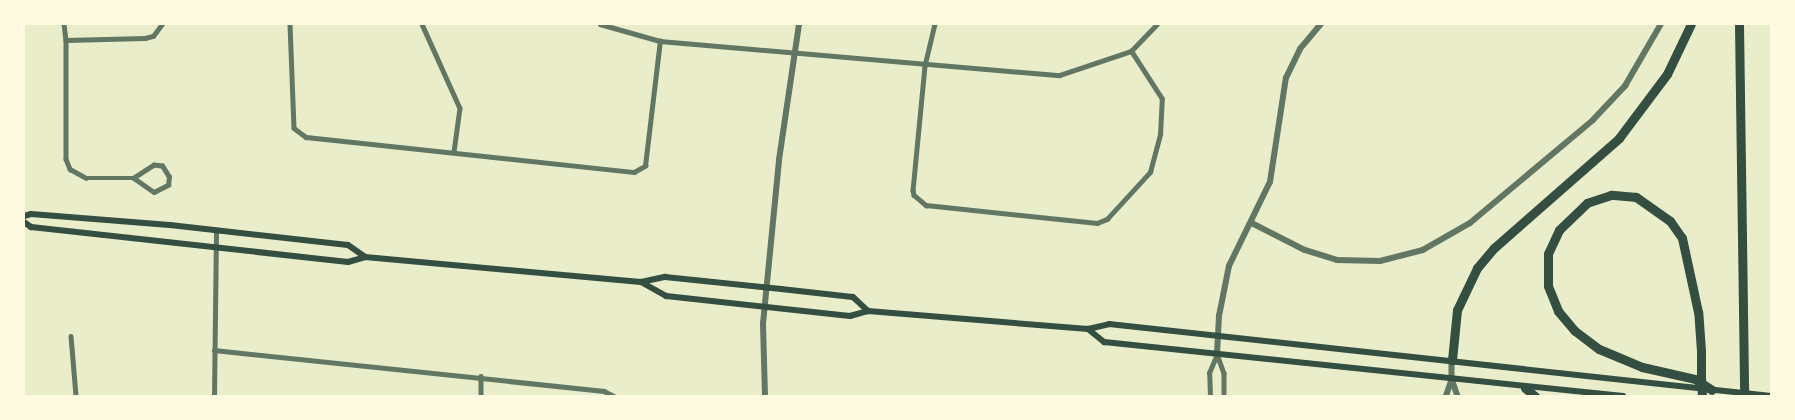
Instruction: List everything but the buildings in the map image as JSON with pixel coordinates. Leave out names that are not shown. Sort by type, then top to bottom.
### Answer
[{"type":"highway","points":[[1452,360],[1457,310],[1477,268],[1494,248],[1619,138],[1667,74],[1691,24]]},
{"type":"highway","points":[[1740,24],[1744,396]]},
{"type":"highway","points":[[1702,396],[1698,312],[1682,238],[1670,221],[1636,197],[1611,195],[1587,203],[1558,230],[1548,254],[1548,286],[1558,311],[1575,331],[1599,349],[1642,367],[1694,379],[1712,390]]},
{"type":"highway","points":[[1525,388],[1535,396]]},
{"type":"main road","points":[[24,216],[32,214],[216,230],[348,245],[365,257]]},
{"type":"main road","points":[[24,222],[31,227],[215,249],[348,262],[365,257],[641,282],[665,277],[853,297],[868,310]]},
{"type":"main road","points":[[641,282],[666,296],[850,316],[868,310],[1088,329],[1109,324],[1771,396]]},
{"type":"main road","points":[[1088,329],[1104,342],[1525,388],[1623,396]]},
{"type":"street","points":[[64,24],[66,40],[66,159],[70,169],[86,178],[134,178],[154,165],[162,166],[169,177],[168,185],[154,192],[134,178]]},
{"type":"street","points":[[66,40],[145,38],[153,36],[162,24]]},
{"type":"street","points":[[290,24],[294,128],[306,137],[634,172],[645,166],[660,40]]},
{"type":"street","points":[[422,24],[460,108],[454,152]]},
{"type":"street","points":[[600,24],[660,40],[793,50],[925,66],[1060,75],[1131,51],[1157,24]]},
{"type":"street","points":[[765,396],[765,306],[793,50],[800,24]]},
{"type":"street","points":[[935,24],[930,34],[925,66],[914,195],[926,205],[1097,223],[1107,219],[1150,172],[1160,134],[1162,99],[1131,51]]},
{"type":"street","points":[[1210,396],[1209,372],[1217,354],[1218,335],[1229,266],[1252,223],[1274,167],[1279,110],[1286,78],[1300,49],[1321,24]]},
{"type":"street","points":[[1252,223],[1305,250],[1337,260],[1380,261],[1424,250],[1470,223],[1593,120],[1625,86],[1661,24]]},
{"type":"street","points":[[214,396],[216,230]]},
{"type":"street","points":[[71,336],[76,396]]},
{"type":"street","points":[[214,350],[481,376],[604,391],[614,396]]},
{"type":"street","points":[[1217,354],[1224,373],[1224,396]]},
{"type":"street","points":[[1446,396],[1452,379],[1452,360]]},
{"type":"street","points":[[481,376],[481,396]]},
{"type":"street","points":[[1452,379],[1458,396]]}]
